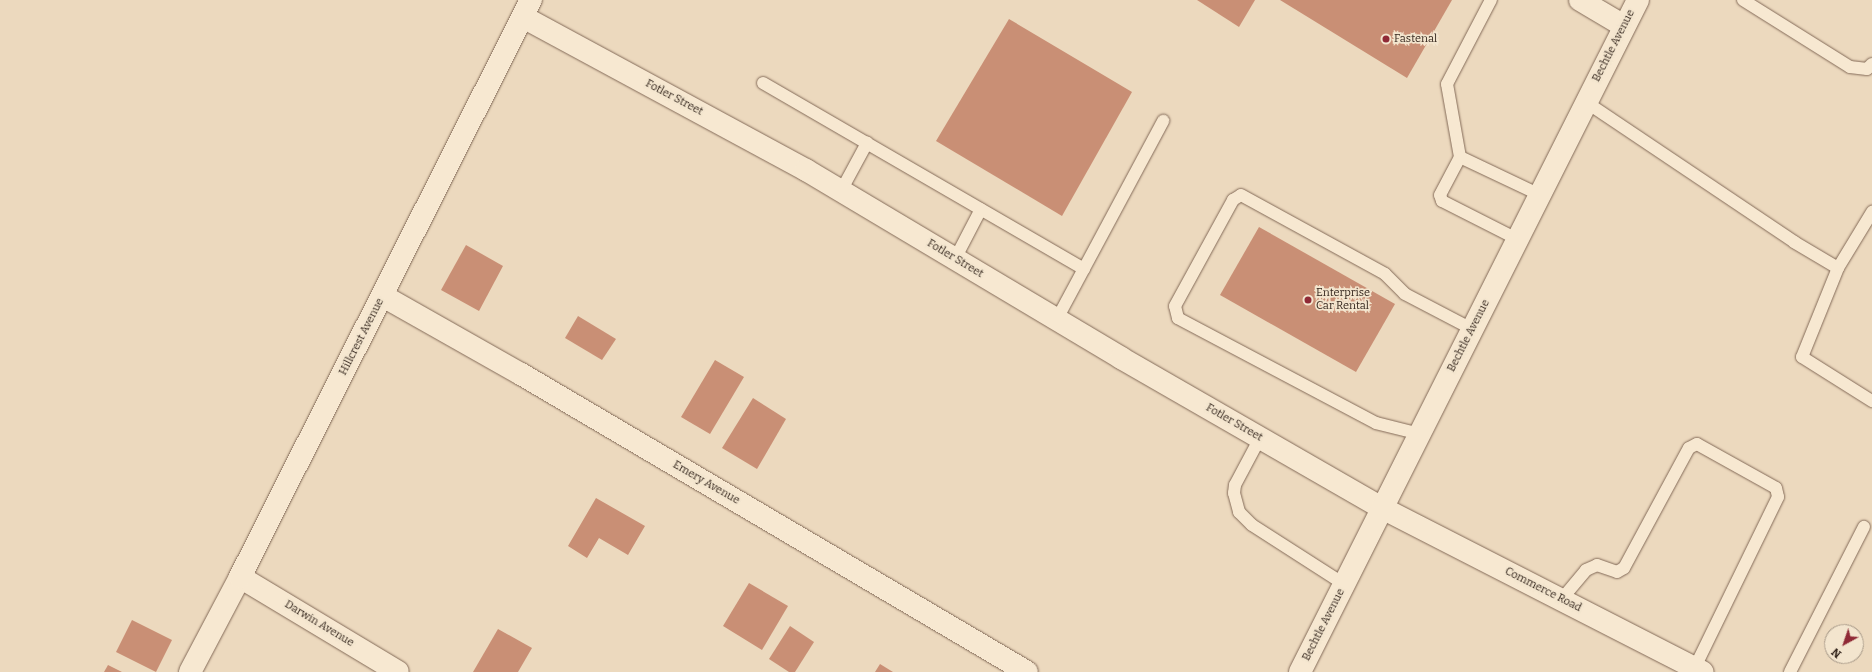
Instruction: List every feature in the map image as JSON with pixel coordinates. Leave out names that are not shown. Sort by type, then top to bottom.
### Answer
[{"type":"street","points":[[1580,0],[1624,26]]},
{"type":"street","name":"Bechtle Avenue","points":[[1300,672],[1638,0]]},
{"type":"street","name":"Fotler Street","points":[[527,8],[842,190],[1057,319],[1382,508]]},
{"type":"street","name":"Hillcrest Avenue","points":[[190,672],[383,296],[527,8]]},
{"type":"street","name":"Emery Avenue","points":[[383,296],[528,378],[1027,672]]},
{"type":"street","name":"Commerce Road","points":[[1382,508],[1696,670]]},
{"type":"street","name":"Darwin Avenue","points":[[240,577],[398,672]]},
{"type":"lane","points":[[1491,0],[1447,84],[1460,157],[1440,195],[1442,201],[1517,239]]},
{"type":"lane","points":[[1743,0],[1850,67],[1867,69],[1872,64]]},
{"type":"lane","points":[[763,83],[1084,269]]},
{"type":"lane","points":[[1586,102],[1794,242],[1838,268]]},
{"type":"lane","points":[[1057,319],[1163,121]]},
{"type":"lane","points":[[842,190],[867,143]]},
{"type":"lane","points":[[1460,157],[1540,195]]},
{"type":"lane","points":[[1420,434],[1376,423],[1178,318],[1176,306],[1233,200],[1241,195],[1385,274],[1405,294],[1472,329]]},
{"type":"lane","points":[[954,258],[981,210]]},
{"type":"lane","points":[[1872,212],[1838,268],[1802,357],[1872,401]]},
{"type":"lane","points":[[1260,438],[1235,485],[1234,493],[1239,512],[1252,525],[1344,584]]},
{"type":"lane","points":[[1561,600],[1586,570],[1597,565],[1617,572],[1624,568],[1689,448],[1697,444],[1776,488],[1778,497],[1696,670]]},
{"type":"lane","points":[[1790,672],[1864,527]]},
{"type":"building","points":[[1197,0],[1255,0],[1239,27]]},
{"type":"building","name":"Fastenal","points":[[1280,0],[1452,0],[1407,78]]},
{"type":"building","points":[[1009,19],[1132,92],[1062,216],[936,141]]},
{"type":"building","name":"Enterprise Car Rental","points":[[1259,227],[1395,304],[1356,372],[1220,295]]},
{"type":"building","points":[[466,245],[503,266],[479,311],[441,290]]},
{"type":"building","points":[[578,316],[616,339],[602,360],[565,338]]},
{"type":"building","points":[[715,360],[744,377],[710,434],[681,417]]},
{"type":"building","points":[[753,398],[786,419],[757,469],[722,448]]},
{"type":"building","points":[[596,498],[645,526],[628,555],[599,538],[587,558],[568,546]]},
{"type":"building","points":[[749,583],[788,606],[762,650],[723,626]]},
{"type":"building","points":[[132,620],[172,640],[156,672],[116,652]]},
{"type":"building","points":[[790,626],[814,642],[795,672],[789,672],[769,659]]},
{"type":"building","points":[[498,629],[532,648],[518,672],[473,672]]},
{"type":"building","points":[[880,664],[893,672],[875,672]]},
{"type":"building","points":[[108,665],[122,672],[104,672]]},
{"type":"place","name":"Fastenal","points":[[1386,39]]},
{"type":"place","name":"Enterprise Car Rental","points":[[1308,300]]}]
